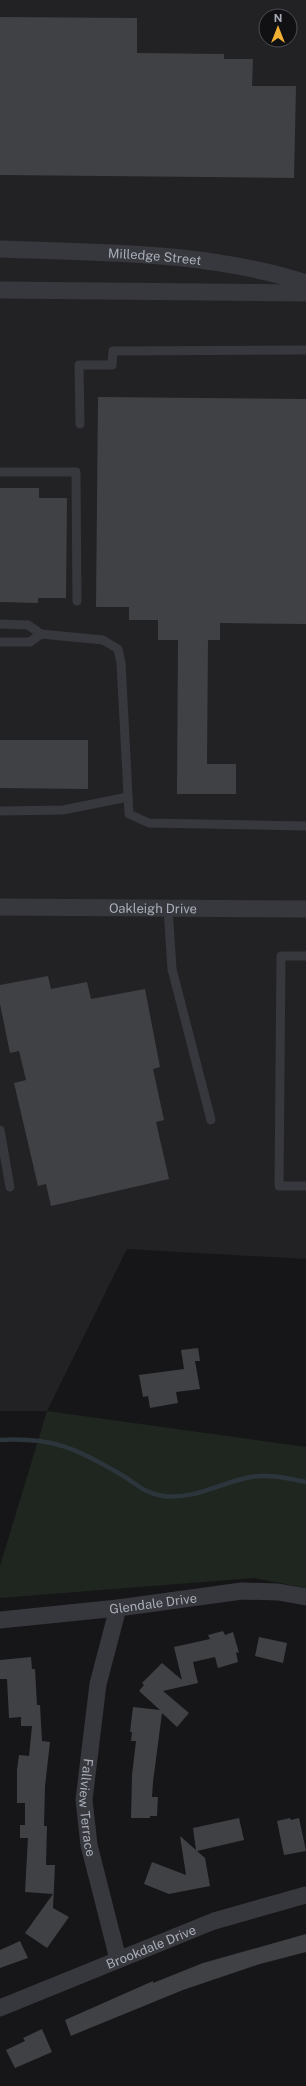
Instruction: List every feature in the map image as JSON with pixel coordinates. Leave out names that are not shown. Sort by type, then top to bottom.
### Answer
[{"type":"street","name":"Milledge Street","points":[[0,249],[175,256],[230,263],[306,283]]},
{"type":"street","points":[[0,290],[306,293]]},
{"type":"street","name":"Oakleigh Drive","points":[[0,907],[306,909]]},
{"type":"street","name":"Glendale Drive","points":[[0,1620],[118,1608],[242,1591],[278,1592],[306,1597]]},
{"type":"street","name":"Fallview Terrace","points":[[118,1608],[98,1684],[84,1800],[89,1845],[118,1959]]},
{"type":"street","name":"Brookdale Drive","points":[[0,2008],[214,1921],[306,1894]]},
{"type":"lane","points":[[80,424],[79,365],[112,366],[113,351],[306,350]]},
{"type":"lane","points":[[0,472],[76,472],[77,601]]},
{"type":"lane","points":[[0,624],[28,625],[42,634],[103,640],[118,649],[121,662],[129,814],[149,823],[306,826]]},
{"type":"lane","points":[[0,642],[30,642],[42,634]]},
{"type":"lane","points":[[0,811],[63,810],[128,797]]},
{"type":"lane","points":[[168,908],[172,969],[211,1120]]},
{"type":"lane","points":[[306,956],[281,956],[279,1186],[306,1186]]},
{"type":"lane","points":[[0,1130],[10,1187]]},
{"type":"shaded area","points":[[0,0],[306,0],[306,1259],[127,1249],[47,1411],[0,1411]]},
{"type":"shaded area","points":[[47,1411],[306,1447],[306,1588],[254,1578],[0,1598],[0,1566]]},
{"type":"building","points":[[0,17],[137,18],[137,53],[224,54],[224,59],[253,59],[252,86],[296,86],[294,178],[0,175]]},
{"type":"building","points":[[98,397],[306,399],[306,624],[220,623],[220,640],[208,640],[207,764],[236,764],[236,794],[177,794],[178,640],[158,640],[158,620],[129,620],[129,607],[96,607]]},
{"type":"building","points":[[0,488],[39,488],[39,498],[67,498],[66,598],[38,598],[38,603],[0,602]]},
{"type":"building","points":[[0,740],[88,740],[88,789],[0,788]]},
{"type":"building","points":[[48,976],[51,989],[87,982],[91,999],[145,989],[160,1067],[153,1069],[164,1120],[156,1122],[169,1179],[51,1206],[46,1184],[38,1186],[14,1083],[26,1080],[19,1051],[10,1053],[0,1004],[0,985]]},
{"type":"building","points":[[198,1348],[200,1361],[195,1361],[200,1389],[176,1392],[178,1403],[150,1408],[148,1396],[143,1397],[139,1375],[184,1369],[181,1350]]},
{"type":"building","points":[[223,1631],[225,1635],[233,1632],[239,1653],[236,1652],[238,1662],[218,1668],[215,1657],[193,1662],[198,1683],[163,1691],[189,1713],[177,1727],[162,1713],[152,1797],[158,1797],[157,1816],[150,1816],[150,1818],[131,1818],[132,1775],[136,1741],[131,1741],[132,1732],[130,1732],[133,1707],[160,1710],[139,1691],[144,1685],[142,1683],[162,1663],[182,1680],[174,1647],[210,1639],[208,1635]]},
{"type":"building","points":[[259,1637],[287,1643],[283,1663],[255,1656]]},
{"type":"building","points":[[31,1657],[32,1669],[35,1669],[37,1705],[40,1705],[42,1741],[50,1742],[45,1786],[44,1826],[47,1826],[46,1865],[55,1865],[53,1908],[69,1917],[47,1948],[25,1933],[53,1894],[25,1892],[28,1838],[20,1838],[20,1825],[25,1825],[25,1803],[17,1803],[17,1770],[19,1755],[29,1756],[32,1726],[21,1726],[21,1717],[9,1718],[7,1679],[0,1679],[0,1660]]},
{"type":"building","points":[[239,1818],[244,1840],[197,1851],[205,1858],[210,1886],[169,1894],[144,1884],[152,1862],[186,1875],[180,1836],[196,1850],[193,1828]]},
{"type":"building","points":[[290,1818],[291,1820],[299,1818],[306,1851],[284,1855],[277,1821]]},
{"type":"building","points":[[306,1934],[306,1952],[260,1964],[183,1990],[71,2036],[65,2020],[153,1981],[153,1983],[203,1963]]},
{"type":"building","points":[[20,1941],[28,1958],[0,1968],[0,1950]]},
{"type":"building","points":[[42,2029],[52,2052],[15,2068],[6,2050],[25,2041],[23,2038]]},
{"type":"waterway","points":[[0,1440],[34,1440],[63,1446],[90,1457],[126,1477],[150,1493],[163,1496],[173,1497],[194,1494],[236,1481],[261,1476],[306,1482]]}]
